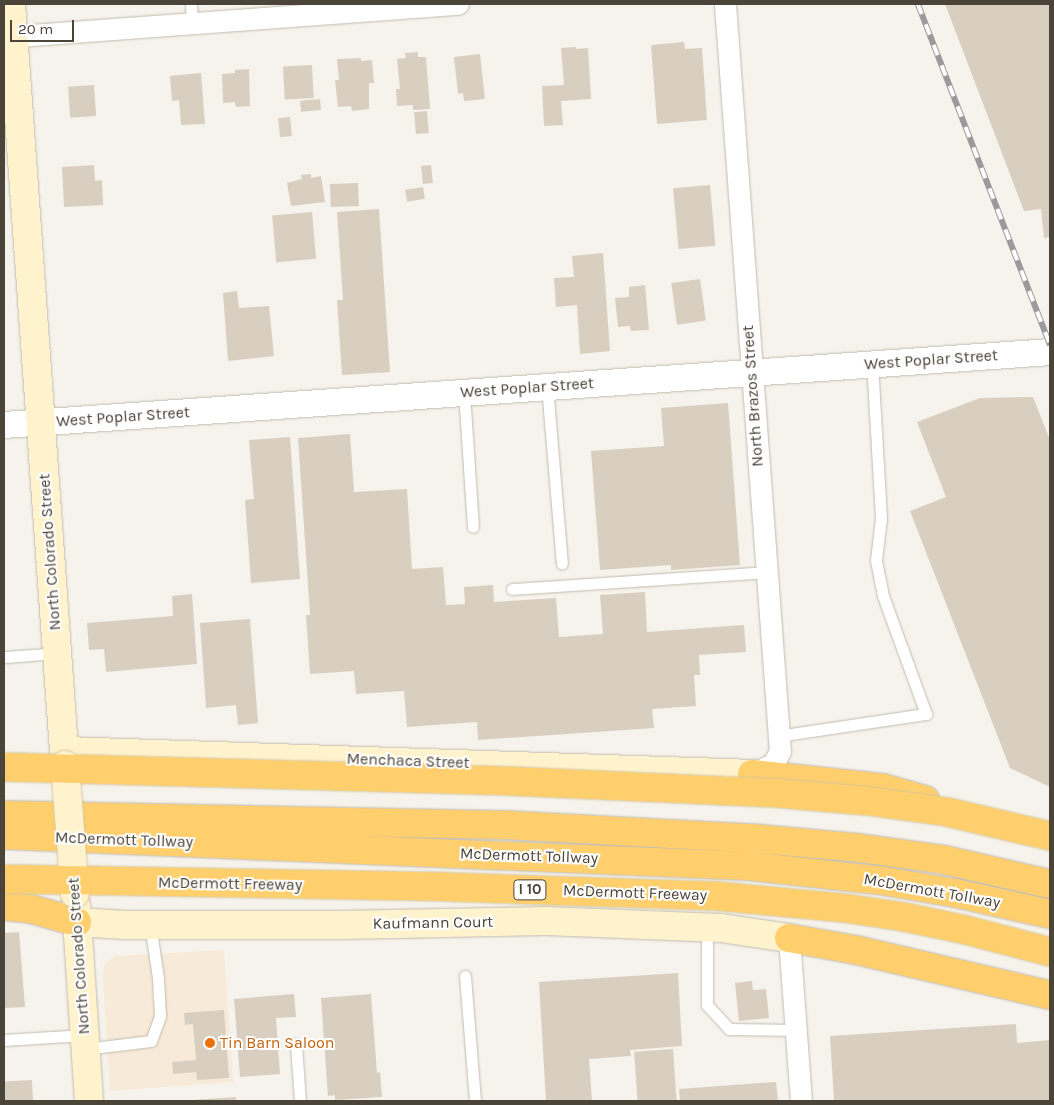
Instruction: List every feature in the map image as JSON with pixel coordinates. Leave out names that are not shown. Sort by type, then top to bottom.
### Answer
[{"type":"highway","points":[[4,767],[508,780],[775,793],[868,801],[947,812],[1050,836]]},
{"type":"highway","points":[[752,774],[883,788],[970,813],[1050,847]]},
{"type":"highway","name":"McDermott Tollway","points":[[4,815],[505,825],[760,839],[860,848],[945,860],[1050,884]]},
{"type":"highway","name":"McDermott Tollway","points":[[4,836],[749,866],[884,881],[955,893],[1050,914]]},
{"type":"highway","name":"McDermott Freeway","points":[[4,879],[448,887],[725,897],[844,908],[904,917],[966,930],[1050,952]]},
{"type":"highway","points":[[4,906],[31,909],[77,922]]},
{"type":"highway","points":[[789,938],[875,954],[1050,995]]},
{"type":"main road","name":"North Colorado Street","points":[[11,4],[8,36],[41,422],[89,1101]]},
{"type":"main road","name":"Menchaca Street","points":[[65,758],[752,774]]},
{"type":"main road","name":"Kaufmann Court","points":[[77,922],[342,925],[546,921],[707,927],[789,938]]},
{"type":"street","points":[[8,36],[192,14],[458,4]]},
{"type":"street","name":"North Brazos Street","points":[[725,4],[780,751],[774,764],[752,774]]},
{"type":"street","name":"West Poplar Street","points":[[4,425],[1050,352]]},
{"type":"street","points":[[789,938],[801,1101]]},
{"type":"lane","points":[[778,736],[926,714],[883,596],[876,560],[881,518],[872,364]]},
{"type":"lane","points":[[547,386],[562,563]]},
{"type":"lane","points":[[464,392],[473,527]]},
{"type":"lane","points":[[512,589],[766,572]]},
{"type":"lane","points":[[4,657],[57,653]]},
{"type":"lane","points":[[4,1040],[151,1041],[160,1016],[158,978],[150,924]]},
{"type":"lane","points":[[707,927],[707,1005],[729,1029],[796,1030]]},
{"type":"lane","points":[[465,976],[475,1101]]},
{"type":"lane","points":[[296,1044],[300,1101]]},
{"type":"shaded area","points":[[224,950],[233,1082],[110,1091],[103,978],[105,963],[116,956]]},
{"type":"building","points":[[945,4],[1050,4],[1050,237],[1044,238],[1041,209],[1024,211]]},
{"type":"building","points":[[684,42],[685,49],[702,48],[707,120],[657,124],[651,45]]},
{"type":"building","points":[[576,47],[576,49],[588,48],[591,99],[561,101],[563,125],[544,126],[542,86],[564,85],[561,48]]},
{"type":"building","points":[[418,52],[418,57],[426,57],[430,109],[413,110],[413,105],[397,106],[396,89],[400,89],[397,59],[406,58],[405,53]]},
{"type":"building","points":[[480,54],[485,99],[464,101],[463,93],[458,94],[454,57]]},
{"type":"building","points":[[361,58],[361,61],[372,60],[374,83],[369,83],[369,109],[352,111],[351,106],[338,107],[335,80],[339,80],[337,59]]},
{"type":"building","points":[[312,65],[314,98],[285,99],[283,67]]},
{"type":"building","points":[[249,69],[250,106],[236,107],[235,102],[223,103],[222,74],[235,73],[235,70]]},
{"type":"building","points":[[201,73],[205,124],[181,125],[179,100],[172,101],[170,76]]},
{"type":"building","points":[[94,85],[96,116],[70,118],[68,87]]},
{"type":"building","points":[[320,99],[321,110],[301,112],[300,101]]},
{"type":"building","points":[[427,111],[429,133],[416,134],[414,112]]},
{"type":"building","points":[[290,117],[292,136],[280,137],[278,118]]},
{"type":"building","points":[[94,165],[95,181],[102,180],[103,205],[64,207],[62,167]]},
{"type":"building","points":[[431,165],[433,183],[423,184],[421,166]]},
{"type":"building","points":[[311,174],[311,178],[321,176],[325,202],[291,206],[287,183],[302,179],[301,175]]},
{"type":"building","points":[[358,183],[359,206],[331,207],[330,184]]},
{"type":"building","points":[[710,185],[715,246],[678,249],[673,188]]},
{"type":"building","points":[[423,187],[425,199],[407,202],[405,190]]},
{"type":"building","points":[[379,209],[390,372],[342,375],[337,300],[343,300],[337,212]]},
{"type":"building","points":[[312,212],[316,259],[276,262],[272,215]]},
{"type":"building","points":[[603,253],[610,351],[580,354],[577,305],[556,307],[554,278],[574,277],[572,256]]},
{"type":"building","points":[[700,279],[706,321],[677,325],[671,283]]},
{"type":"building","points":[[645,285],[649,330],[631,331],[630,326],[618,327],[615,298],[629,297],[629,287]]},
{"type":"building","points":[[237,291],[239,308],[269,306],[274,356],[228,361],[223,293]]},
{"type":"building","points":[[1033,397],[1050,440],[1050,787],[1010,768],[910,511],[946,497],[917,422],[980,398]]},
{"type":"building","points":[[728,403],[740,565],[671,570],[671,565],[600,570],[591,451],[664,446],[661,408]]},
{"type":"building","points":[[350,434],[354,492],[407,489],[412,569],[443,567],[446,605],[465,604],[464,587],[493,585],[494,602],[556,598],[559,637],[603,634],[600,595],[645,592],[647,632],[744,625],[746,652],[699,655],[700,675],[694,675],[696,706],[652,709],[654,728],[478,740],[477,722],[407,727],[404,691],[356,694],[354,671],[310,674],[306,615],[310,615],[298,438]]},
{"type":"building","points":[[290,437],[300,579],[251,583],[245,500],[254,499],[249,440]]},
{"type":"building","points":[[192,594],[197,664],[106,672],[104,649],[89,650],[87,623],[173,616],[172,596]]},
{"type":"building","points":[[250,619],[258,723],[238,725],[236,705],[206,708],[200,623]]},
{"type":"building","points":[[19,932],[25,1007],[4,1008],[4,933]]},
{"type":"building","points":[[678,973],[682,1046],[630,1050],[631,1056],[589,1059],[592,1101],[546,1101],[539,982]]},
{"type":"building","points":[[752,981],[753,990],[766,989],[769,1018],[739,1021],[735,983]]},
{"type":"building","points":[[294,994],[296,1017],[276,1018],[280,1074],[240,1077],[234,999]]},
{"type":"building","points":[[371,994],[377,1073],[380,1072],[382,1097],[335,1100],[335,1095],[328,1096],[321,998]]},
{"type":"building","name":"Tin Barn Saloon","points":[[224,1010],[229,1078],[197,1080],[196,1072],[173,1074],[172,1062],[196,1060],[193,1024],[185,1025],[184,1013]]},
{"type":"building","points":[[1016,1024],[1017,1043],[1050,1040],[1050,1101],[834,1101],[830,1036]]},
{"type":"building","points":[[673,1049],[677,1101],[638,1101],[634,1052]]},
{"type":"building","points":[[32,1080],[33,1101],[5,1101],[4,1081]]},
{"type":"building","points":[[776,1082],[778,1101],[680,1101],[679,1089]]},
{"type":"building","points":[[236,1097],[236,1101],[192,1101],[192,1100]]},
{"type":"railway","points":[[918,4],[1050,345]]},
{"type":"place","name":"Tin Barn Saloon","points":[[210,1043]]}]
